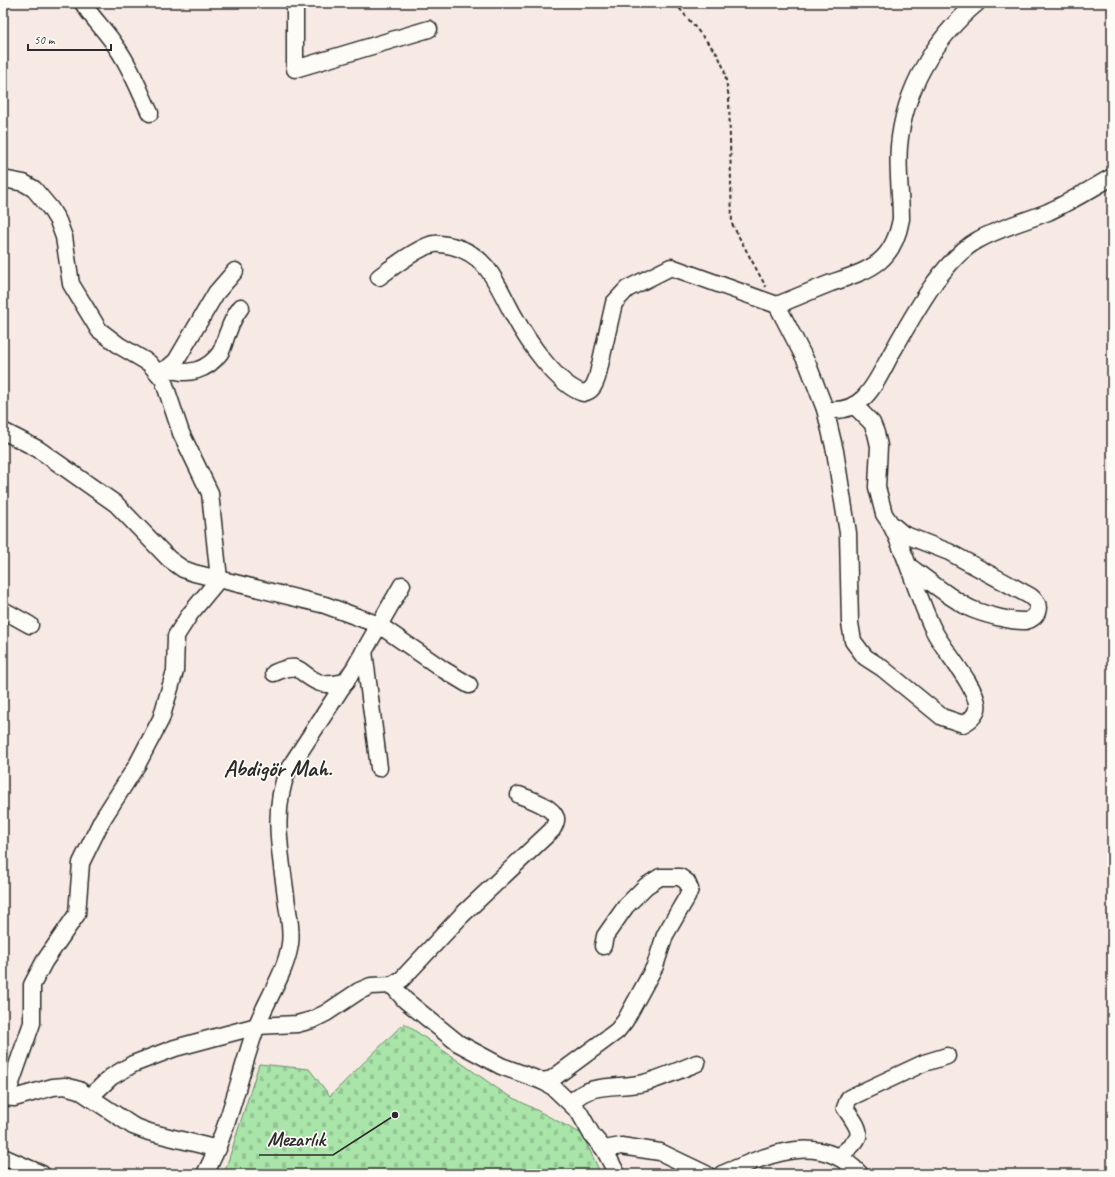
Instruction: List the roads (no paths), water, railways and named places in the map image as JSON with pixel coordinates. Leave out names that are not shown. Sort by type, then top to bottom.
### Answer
[{"type":"street","points":[[83,3],[90,14],[115,44],[126,63],[150,113]]},
{"type":"street","points":[[296,3],[295,69],[429,30]]},
{"type":"street","points":[[379,277],[418,251],[432,244],[462,248],[486,266],[496,278],[513,315],[533,347],[565,384],[583,393],[588,392],[593,388],[597,378],[614,303],[628,289],[670,267],[777,305],[864,272],[881,260],[897,237],[901,219],[899,148],[903,122],[919,75],[935,49],[956,23],[977,3]]},
{"type":"street","points":[[825,409],[835,411],[854,405],[868,394],[876,384],[891,353],[935,282],[964,249],[979,239],[1049,211],[1112,177]]},
{"type":"street","points":[[3,179],[24,183],[34,189],[50,208],[58,221],[64,237],[71,284],[99,330],[120,346],[149,363],[163,370],[184,373],[193,372],[211,363],[221,352],[232,321],[241,307]]},
{"type":"street","points":[[163,370],[184,350],[216,293],[235,271]]},
{"type":"street","points":[[777,305],[808,365],[825,409],[835,451],[848,533],[850,623],[853,641],[865,657],[899,681],[942,717],[963,724],[971,720],[975,714],[977,703],[970,687],[933,630],[910,567],[890,523],[884,514],[877,487],[879,446],[876,433],[872,423],[854,405]]},
{"type":"street","points":[[163,370],[165,385],[181,433],[210,493],[219,579],[190,614],[176,636],[175,670],[161,719],[137,765],[102,820],[81,863],[77,914],[44,962],[32,985],[32,1023],[4,1097],[14,1098],[53,1087],[65,1086],[79,1090],[133,1126],[149,1132],[218,1149]]},
{"type":"street","points":[[3,431],[38,449],[116,504],[169,559],[183,569],[326,605],[380,625],[444,670],[469,685]]},
{"type":"street","points":[[890,523],[903,534],[949,552],[1030,596],[1036,601],[1038,607],[1037,613],[1033,618],[1026,621],[994,616],[974,610],[910,567]]},
{"type":"street","points":[[205,1174],[218,1149],[257,1026],[284,965],[290,944],[291,924],[278,828],[279,800],[282,783],[288,770],[346,682],[402,585]]},
{"type":"street","points":[[3,610],[30,625]]},
{"type":"street","points":[[364,651],[379,768]]},
{"type":"street","points":[[274,673],[288,667],[296,667],[322,684],[346,682]]},
{"type":"street","points":[[90,1097],[111,1076],[133,1064],[175,1048],[257,1026],[297,1024],[312,1020],[326,1013],[359,991],[371,986],[392,985],[402,979],[461,916],[552,830],[556,822],[556,817],[550,810],[519,795]]},
{"type":"street","points":[[542,1081],[552,1079],[617,1031],[625,1021],[655,966],[666,935],[687,898],[690,889],[687,882],[680,877],[660,877],[646,886],[626,906],[605,936],[603,946]]},
{"type":"street","points":[[392,985],[405,1000],[465,1047],[501,1066],[542,1081],[553,1087],[579,1112],[592,1135],[604,1150],[617,1174]]},
{"type":"street","points":[[840,1156],[856,1143],[859,1136],[857,1125],[846,1108],[849,1098],[924,1063],[947,1056]]},
{"type":"street","points":[[571,1103],[578,1095],[596,1088],[643,1083],[697,1063]]},
{"type":"street","points":[[604,1150],[621,1146],[660,1152],[706,1174]]},
{"type":"street","points":[[722,1174],[757,1158],[777,1152],[809,1151],[840,1156],[860,1174]]},
{"type":"street","points":[[3,1157],[42,1174]]},
{"type":"place","name":"Mezarlık","points":[[395,1115]]},
{"type":"district","name":"Abdigör Mah.","points":[[278,768]]}]
